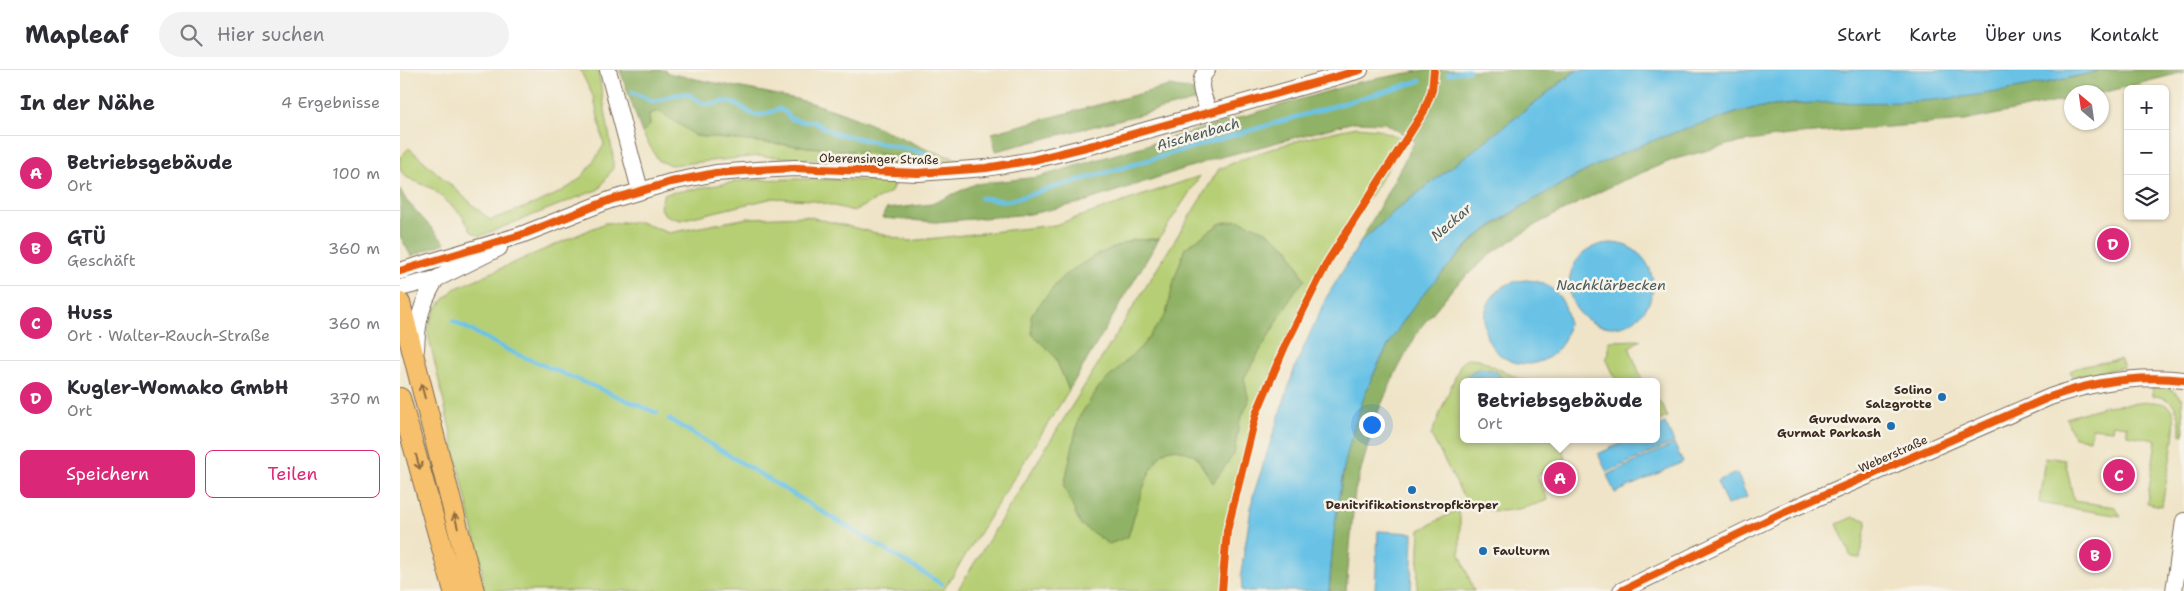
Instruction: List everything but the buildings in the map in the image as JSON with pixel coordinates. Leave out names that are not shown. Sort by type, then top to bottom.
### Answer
[{"type":"main road","points":[[400,303],[474,591]]},
{"type":"main road","points":[[400,398],[454,591]]},
{"type":"street","points":[[608,70],[640,190]]},
{"type":"street","points":[[1207,70],[1200,81],[1209,112]]},
{"type":"street","name":"Oberensinger Straße","points":[[400,271],[521,235],[640,190],[716,174],[795,168],[918,173],[986,168],[1033,160],[1360,70]]},
{"type":"street","name":"Oberensinger Straße","points":[[400,288],[436,279],[478,260],[521,235]]},
{"type":"street","points":[[415,362],[419,314],[425,298],[436,279]]},
{"type":"street","name":"Weberstraße","points":[[1621,591],[1780,514],[2050,397],[2068,391],[2136,378],[2184,380]]},
{"type":"street","points":[[2174,591],[2184,521]]},
{"type":"green space","points":[[580,70],[598,70],[613,156],[613,168],[599,189],[480,236],[472,232],[461,214],[433,189],[406,177],[400,170],[400,157],[409,148],[490,220],[532,205],[563,191],[582,176],[604,145],[594,98]]},
{"type":"green space","points":[[620,70],[665,70],[668,73],[684,77],[796,99],[847,115],[928,150],[921,158],[696,136],[659,111],[649,114],[650,125],[642,133]]},
{"type":"green space","points":[[1425,70],[1577,70],[1396,210],[1360,243],[1415,141],[1385,123],[1354,122],[1214,159],[1080,203],[1030,214],[936,222],[882,218],[886,209],[932,204],[975,184],[1039,177],[1359,82]]},
{"type":"green space","points":[[2103,70],[2184,70],[2184,72],[2133,85],[2124,85],[2124,87],[2109,91],[2109,85],[2064,85],[2064,100],[1964,121],[1788,135],[1731,144],[1675,159],[1617,183],[1537,224],[1492,253],[1454,287],[1420,328],[1394,376],[1377,414],[1355,491],[1346,591],[1329,591],[1334,527],[1346,455],[1363,395],[1394,334],[1427,288],[1477,237],[1535,198],[1611,158],[1670,132],[1754,108],[2065,79]]},
{"type":"green space","points":[[1169,86],[1193,90],[1197,100],[996,151],[992,133]]},
{"type":"green space","points":[[659,110],[696,136],[921,158],[928,150],[964,161],[844,161],[759,156],[671,165],[659,161],[642,133],[650,125],[649,114]]},
{"type":"green space","points":[[1357,127],[1377,129],[1406,140],[1328,261],[1285,346],[1256,414],[1227,531],[1222,591],[957,591],[1219,169],[1287,144]]},
{"type":"green space","points":[[1200,176],[1159,239],[1132,240],[1032,334],[1055,357],[1069,390],[943,591],[484,591],[480,560],[427,329],[436,308],[454,289],[605,223],[640,222],[669,233],[748,218],[806,216],[909,241],[1055,225]]},
{"type":"green space","points":[[747,180],[895,181],[891,192],[854,211],[811,200],[773,198],[680,220],[665,215],[660,207],[664,194]]},
{"type":"green space","points":[[400,189],[406,200],[445,243],[411,256],[400,236]]},
{"type":"green space","points":[[1238,220],[1266,231],[1289,249],[1305,280],[1295,291],[1244,378],[1249,401],[1239,423],[1234,454],[1213,483],[1195,455],[1175,449],[1164,452],[1157,460],[1144,486],[1128,537],[1109,544],[1080,524],[1064,486],[1079,417],[1099,387],[1142,346],[1166,314],[1175,277],[1185,248],[1221,223]]},
{"type":"green space","points":[[1159,239],[1069,390],[1055,357],[1032,334],[1031,315],[1063,276],[1096,255],[1132,240]]},
{"type":"green space","points":[[1641,340],[1629,347],[1641,378],[1615,378],[1606,358],[1609,354],[1609,341]]},
{"type":"green space","points":[[1468,358],[1479,359],[1517,378],[1460,378],[1460,443],[1564,443],[1563,452],[1566,461],[1537,476],[1548,500],[1514,510],[1503,511],[1481,508],[1462,494],[1431,435],[1461,363]]},
{"type":"green space","points":[[2120,359],[2124,367],[2073,377],[2070,371],[2079,367]]},
{"type":"green space","points":[[2152,386],[2170,388],[2182,399],[2184,435],[2180,434],[2178,413],[2172,403],[2161,397],[2153,396]]},
{"type":"green space","points":[[1660,402],[1663,405],[1667,417],[1660,420]]},
{"type":"green space","points":[[2149,402],[2160,403],[2169,407],[2173,412],[2174,419],[2173,443],[2162,506],[2147,503],[2156,440],[2127,435],[2127,426],[2113,424],[2112,430],[2092,428],[2090,439],[2074,437],[2066,418],[2105,406]]},
{"type":"green space","points":[[2045,457],[2065,460],[2074,501],[2115,507],[2121,516],[2039,503]]},
{"type":"green space","points":[[1457,510],[1460,516],[1460,554],[1474,591],[1417,591],[1420,530]]},
{"type":"green space","points":[[1853,517],[1867,520],[1860,558],[1851,557],[1837,524]]},
{"type":"water","name":"Neckar","points":[[1577,70],[2103,70],[2029,86],[1954,98],[1904,102],[1793,104],[1746,110],[1662,137],[1628,151],[1578,175],[1514,211],[1478,236],[1445,270],[1415,306],[1390,342],[1371,380],[1357,419],[1346,459],[1338,501],[1329,591],[1242,591],[1241,573],[1253,496],[1295,367],[1326,298],[1360,243],[1396,210]]},
{"type":"water","name":"Nachklärbecken","points":[[1611,243],[1634,250],[1646,262],[1653,285],[1646,308],[1634,320],[1611,327],[1588,320],[1576,308],[1569,285],[1576,262],[1588,250]]},
{"type":"water","name":"Nachklärbecken","points":[[1526,280],[1549,287],[1561,299],[1568,322],[1561,345],[1549,357],[1526,364],[1503,357],[1491,345],[1484,322],[1491,299],[1503,287]]},
{"type":"water","points":[[1482,368],[1496,371],[1501,378],[1466,378]]},
{"type":"water","points":[[1665,423],[1674,442],[1607,472],[1598,454],[1621,443],[1660,443],[1660,425]]},
{"type":"water","points":[[1674,444],[1683,462],[1615,493],[1607,475]]},
{"type":"water","points":[[1737,473],[1747,497],[1727,505],[1717,481]]},
{"type":"water","points":[[1378,531],[1413,533],[1411,591],[1375,591]]},
{"type":"waterway","name":"Aischenbach","points":[[1448,74],[1469,70]]},
{"type":"waterway","name":"Aischenbach","points":[[981,198],[1008,201],[1420,81]]},
{"type":"waterway","name":"Aischenbach","points":[[632,92],[654,102],[679,94],[690,95],[704,104],[730,102],[755,115],[779,109],[785,112],[791,119],[804,122],[812,121],[834,133],[929,154]]},
{"type":"waterway","points":[[453,321],[512,352],[657,413]]},
{"type":"waterway","points":[[669,419],[942,584]]},
{"type":"cycle path","points":[[400,271],[521,235],[610,200],[671,182],[716,173],[795,168],[918,173],[986,168],[1033,160],[1094,145],[1360,70]]},
{"type":"cycle path","points":[[1222,591],[1227,531],[1256,414],[1285,346],[1328,261],[1424,111],[1432,90],[1434,70]]},
{"type":"cycle path","points":[[1621,591],[1780,514],[2050,397],[2083,387],[2116,381],[2150,378],[2184,380]]},
{"type":"place","name":"Kugler-Womako GmbH","points":[[2113,244]]},
{"type":"place","name":"Solino Salzgrotte","points":[[1942,397]]},
{"type":"place","name":"Gurudwara Gurmat Parkash","points":[[1891,426]]},
{"type":"place","name":"Huss","points":[[2119,475]]},
{"type":"place","name":"Betriebsgebäude","points":[[1560,478]]},
{"type":"place","name":"Denitrifikationstropfkörper","points":[[1412,490]]},
{"type":"place","name":"Faulturm","points":[[1483,551]]},
{"type":"place","name":"GTÜ","points":[[2095,555]]}]
